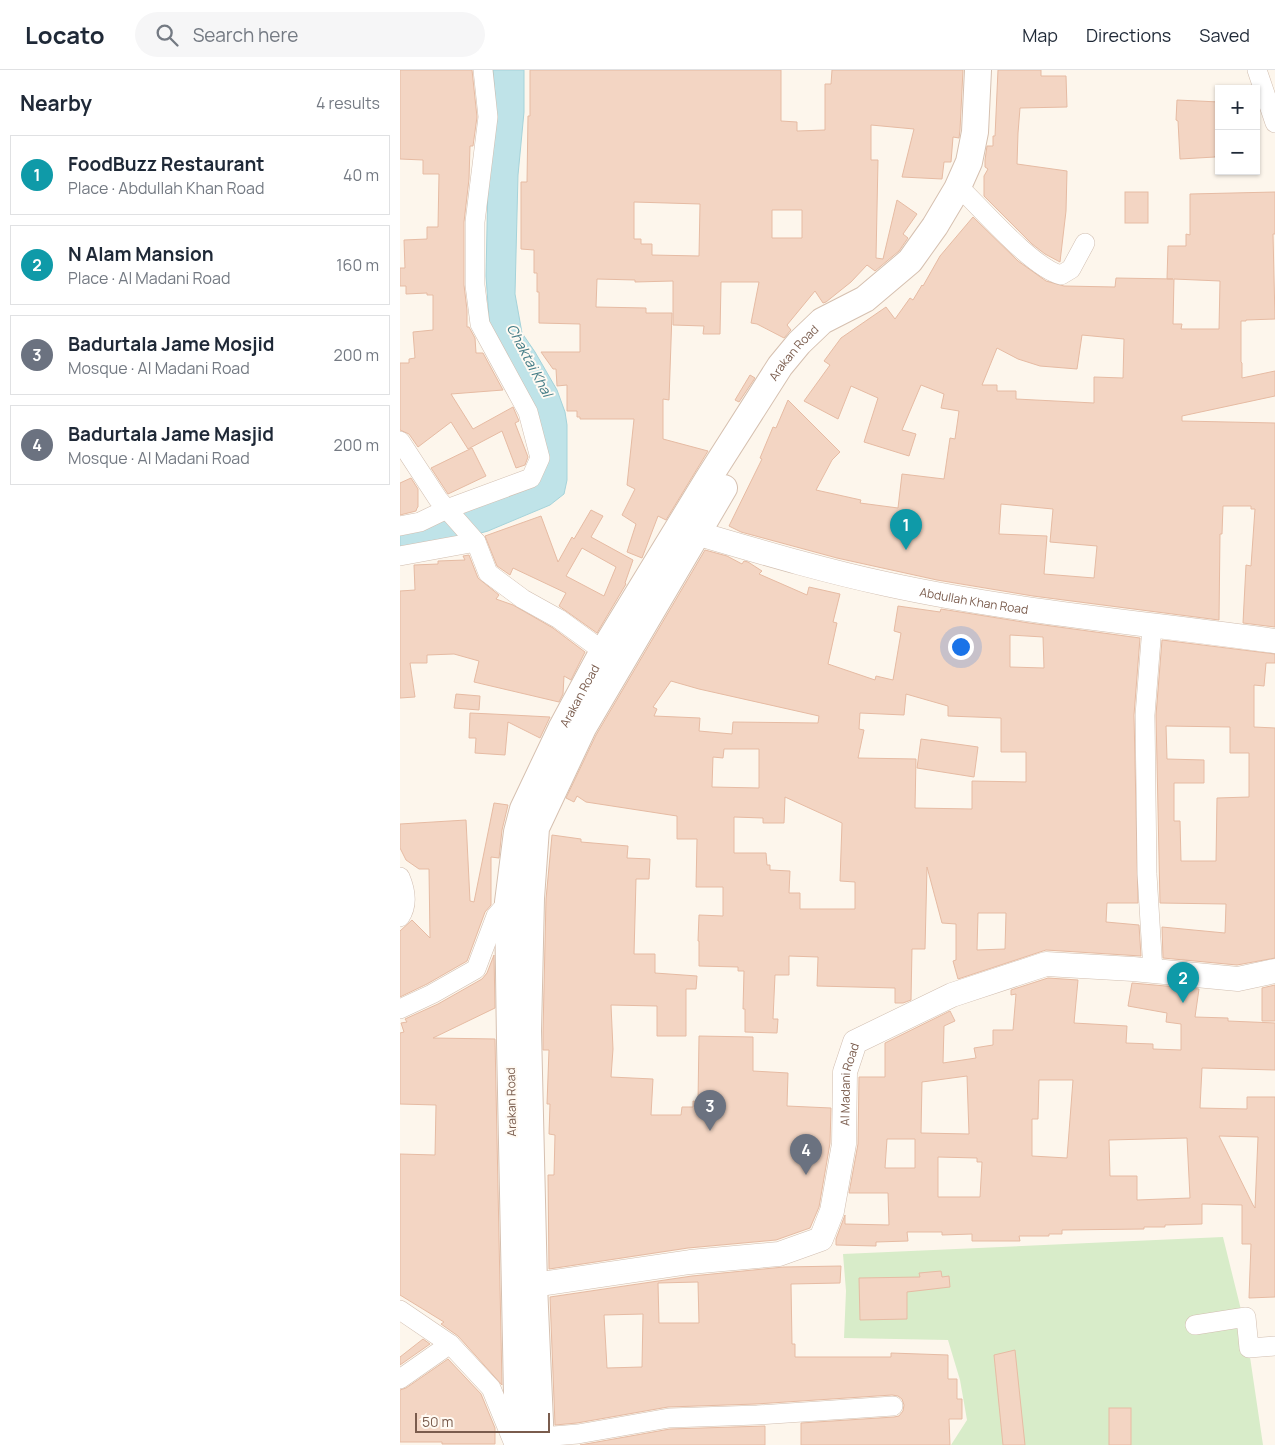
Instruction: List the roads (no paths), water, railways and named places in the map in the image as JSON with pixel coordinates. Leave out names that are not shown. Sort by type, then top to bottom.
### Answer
[{"type":"main road","name":"Arakan Road","points":[[534,1442],[534,1285],[528,1031],[531,898],[536,828],[583,728],[688,531],[780,366],[799,343],[822,321],[865,299],[910,261],[935,226],[957,189],[970,162],[975,132],[978,70]]},
{"type":"main road","name":"Arakan Road","points":[[534,1442],[510,1042],[508,902],[516,840],[523,809],[561,729],[603,651],[688,531],[794,368],[827,332],[880,299],[922,261],[941,235],[966,194],[978,150],[984,116],[986,70]]},
{"type":"street","points":[[400,526],[420,522],[531,478],[540,458],[528,412],[480,324],[476,285],[476,222],[488,117],[483,70]]},
{"type":"street","points":[[1257,70],[1275,123]]},
{"type":"street","points":[[966,194],[1024,250],[1052,272],[1062,275],[1071,269],[1078,259],[1084,243]]},
{"type":"street","points":[[400,441],[438,500],[476,542],[488,573],[522,599],[559,619],[603,651]]},
{"type":"street","name":"Abdullah Khan Road","points":[[688,531],[794,562],[887,584],[1006,605],[1152,627],[1275,641]]},
{"type":"street","points":[[400,556],[476,542]]},
{"type":"street","points":[[1152,627],[1145,715],[1147,874],[1153,971]]},
{"type":"street","points":[[400,878],[404,886],[406,908],[400,917]]},
{"type":"street","points":[[400,1009],[432,994],[476,969],[496,916],[508,902]]},
{"type":"street","name":"Al Madani Road","points":[[534,1285],[690,1262],[779,1254],[821,1239],[832,1212],[844,1144],[845,1072],[855,1042],[952,995],[1046,964],[1238,979],[1275,971]]},
{"type":"street","points":[[400,1310],[450,1344],[491,1388],[514,1445]]},
{"type":"street","points":[[1195,1325],[1246,1317],[1249,1348],[1275,1346]]},
{"type":"street","points":[[400,1379],[450,1344]]},
{"type":"street","points":[[534,1442],[669,1418],[756,1415],[893,1406]]},
{"type":"water","name":"Chaktai Khal","points":[[493,70],[524,70],[524,112],[518,175],[515,294],[522,333],[557,390],[565,412],[567,425],[567,480],[564,494],[550,505],[488,531],[448,542],[400,551],[400,529],[545,466],[490,332],[486,276],[488,181],[495,95]]},
{"type":"place","name":"FoodBuzz Restaurant","points":[[906,550]]},
{"type":"place","name":"N Alam Mansion","points":[[1183,1003]]},
{"type":"place","name":"Badurtala Jame Mosjid","points":[[710,1131]]},
{"type":"place","name":"Badurtala Jame Masjid","points":[[806,1175]]}]
